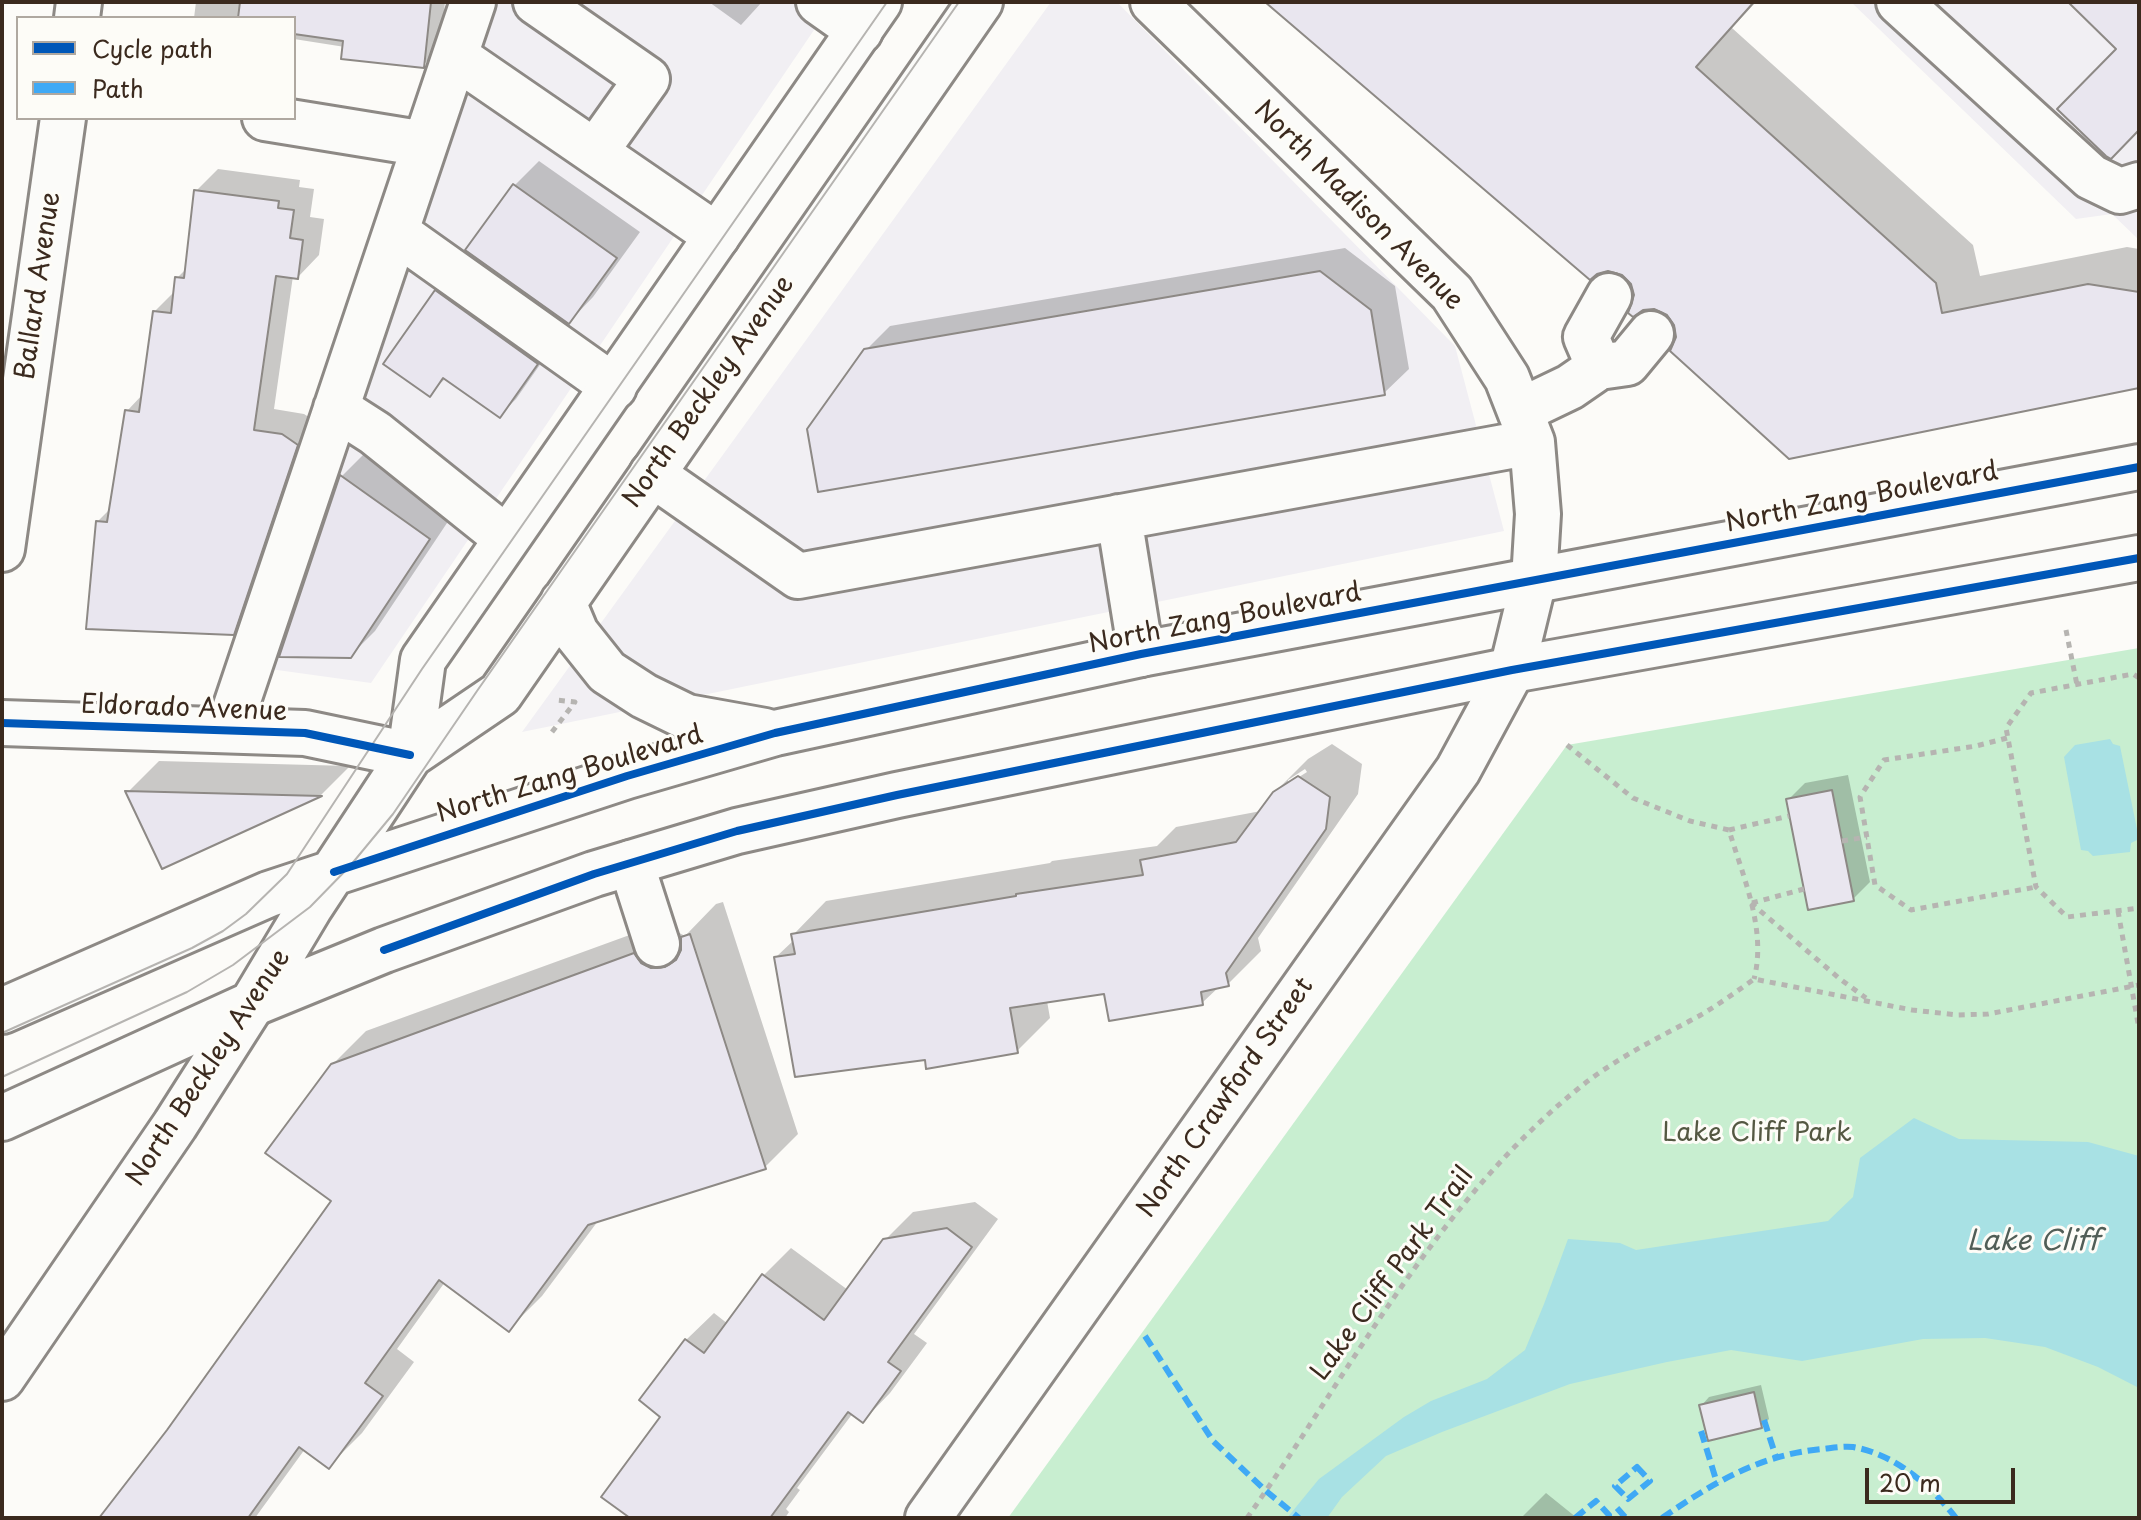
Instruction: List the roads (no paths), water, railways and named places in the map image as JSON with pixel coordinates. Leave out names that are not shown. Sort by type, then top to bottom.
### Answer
[{"type":"main road","points":[[228,730],[473,2]]},
{"type":"main road","points":[[536,2],[647,79],[595,152]]},
{"type":"main road","points":[[819,2],[870,17]]},
{"type":"main road","name":"North Beckley Avenue","points":[[2,1378],[175,1125],[310,907],[410,755],[500,694],[980,2]]},
{"type":"main road","name":"North Madison Avenue","points":[[1153,2],[1452,293],[1507,378],[1526,426],[1538,514],[1534,580],[1512,670]]},
{"type":"main road","points":[[1899,2],[2091,177],[2120,191],[2139,185]]},
{"type":"main road","name":"North Beckley Avenue","points":[[410,755],[423,660],[870,17]]},
{"type":"main road","points":[[455,56],[717,236]]},
{"type":"main road","name":"Ballard Avenue","points":[[2,549],[63,120]]},
{"type":"main road","points":[[277,120],[425,144]]},
{"type":"main road","points":[[396,232],[614,387]]},
{"type":"main road","points":[[1599,367],[1586,337],[1609,296]]},
{"type":"main road","points":[[652,474],[798,576],[1119,517],[1526,426],[1570,387],[1599,367],[1627,363],[1651,334]]},
{"type":"main road","points":[[336,408],[375,433],[506,538]]},
{"type":"main road","name":"North Zang Boulevard","points":[[2,1011],[269,894],[627,776],[775,733],[1141,654],[2139,467]]},
{"type":"main road","points":[[1119,517],[1141,654]]},
{"type":"main road","points":[[2,1118],[252,1004],[384,950],[594,874],[737,831],[897,795],[1512,670],[2139,558]]},
{"type":"main road","points":[[563,602],[576,633],[607,672],[644,696],[687,717],[775,733]]},
{"type":"main road","name":"North Crawford Street","points":[[928,1518],[1458,770],[1512,670]]},
{"type":"main road","name":"Eldorado Avenue","points":[[2,723],[305,733],[410,755]]},
{"type":"main road","points":[[631,863],[657,944]]},
{"type":"water","points":[[2110,739],[2120,746],[2139,839],[2131,843],[2130,852],[2093,856],[2081,850],[2064,757],[2075,745]]},
{"type":"water","name":"Lake Cliff","points":[[1914,1118],[1959,1139],[2088,1142],[2139,1156],[2139,1388],[2098,1367],[2045,1347],[1985,1338],[1923,1339],[1802,1361],[1731,1350],[1570,1384],[1442,1432],[1386,1456],[1342,1497],[1327,1518],[1287,1518],[1319,1479],[1404,1417],[1431,1401],[1487,1379],[1525,1350],[1568,1239],[1620,1243],[1636,1250],[1828,1221],[1853,1197],[1860,1158]]},
{"type":"tram line","points":[[2,1033],[192,948],[223,931],[246,914],[287,874],[422,669],[887,2]]},
{"type":"tram line","points":[[2,1077],[187,992],[233,965],[310,907],[350,866],[393,814],[959,2]]},
{"type":"park label","name":"Lake Cliff Park","points":[[1757,1134]]}]
